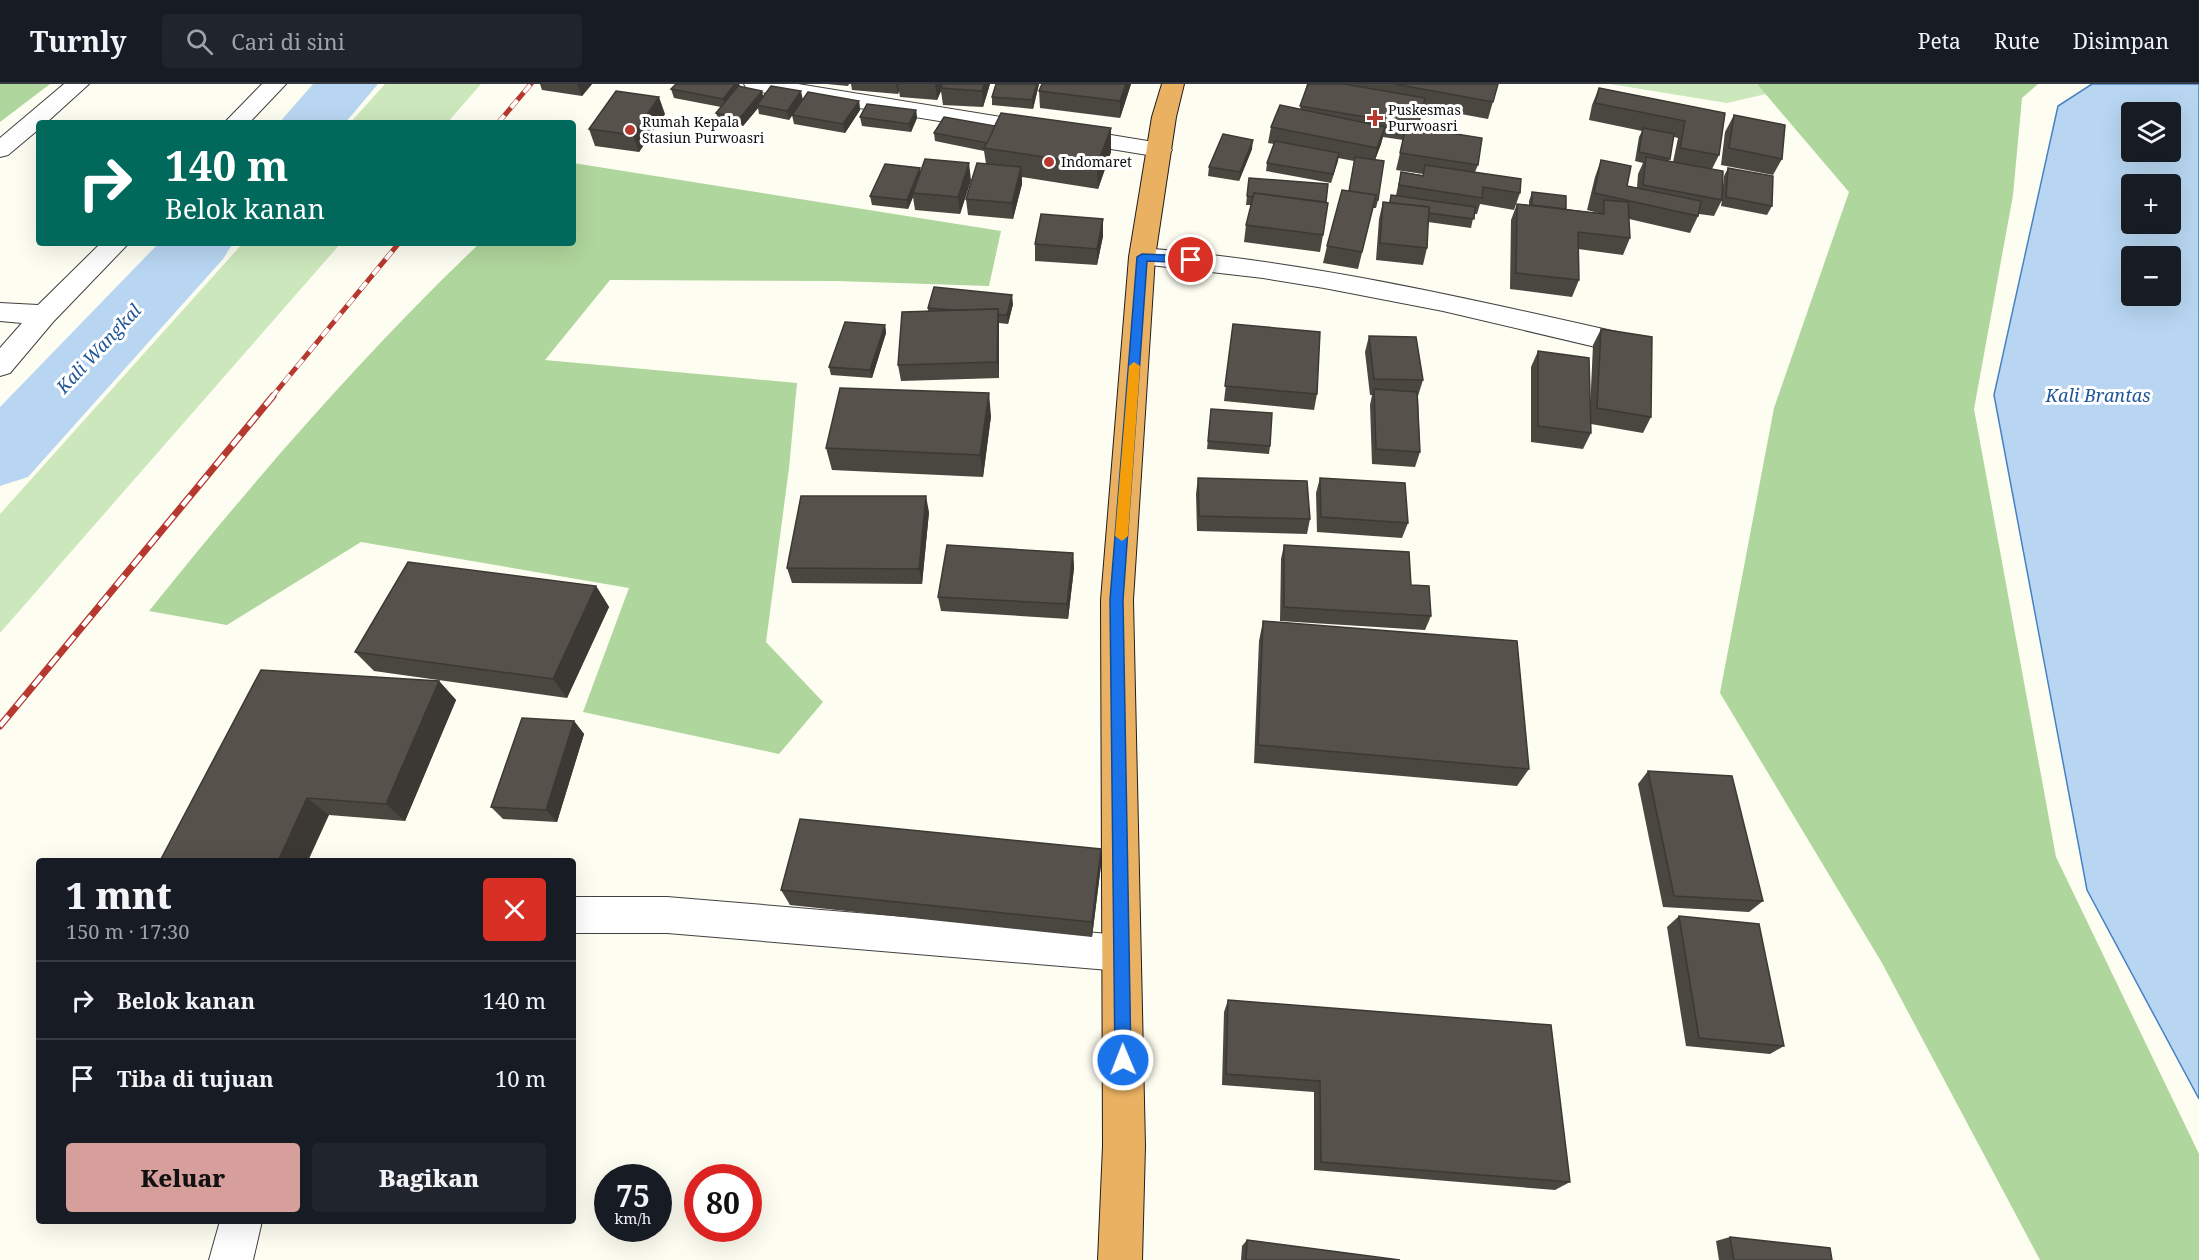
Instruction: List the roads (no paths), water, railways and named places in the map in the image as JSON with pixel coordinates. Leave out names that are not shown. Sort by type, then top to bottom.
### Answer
[{"type":"highway","points":[[1120,1260],[1124,1146],[1117,600],[1142,257],[1164,117],[1173,84]]},
{"type":"street","points":[[0,150],[78,84]]},
{"type":"street","points":[[239,120],[275,84]]},
{"type":"street","points":[[755,84],[1160,150]]},
{"type":"street","points":[[0,366],[44,315],[113,246]]},
{"type":"street","points":[[1142,257],[1254,266],[1408,295],[1621,343]]},
{"type":"street","points":[[0,312],[44,315]]},
{"type":"street","points":[[576,915],[667,915],[1121,953]]},
{"type":"street","points":[[231,1260],[241,1224]]},
{"type":"water","name":"Kali Brantas","points":[[2092,84],[2199,84],[2199,1099],[2087,890],[1994,395],[2058,106]]},
{"type":"waterway","name":"Kali Wangkal","points":[[314,120],[347,84]]},
{"type":"waterway","name":"Kali Wangkal","points":[[0,456],[196,246]]},
{"type":"railway","points":[[501,120],[531,84]]},
{"type":"railway","points":[[271,398],[397,246]]},
{"type":"railway","points":[[0,726],[273,396]]},
{"type":"place","name":"Puskesmas Purwoasri","points":[[1375,118]]},
{"type":"place","name":"Rumah Kepala Stasiun Purwoasri","points":[[630,130]]},
{"type":"place","name":"Indomaret","points":[[1049,162]]}]
